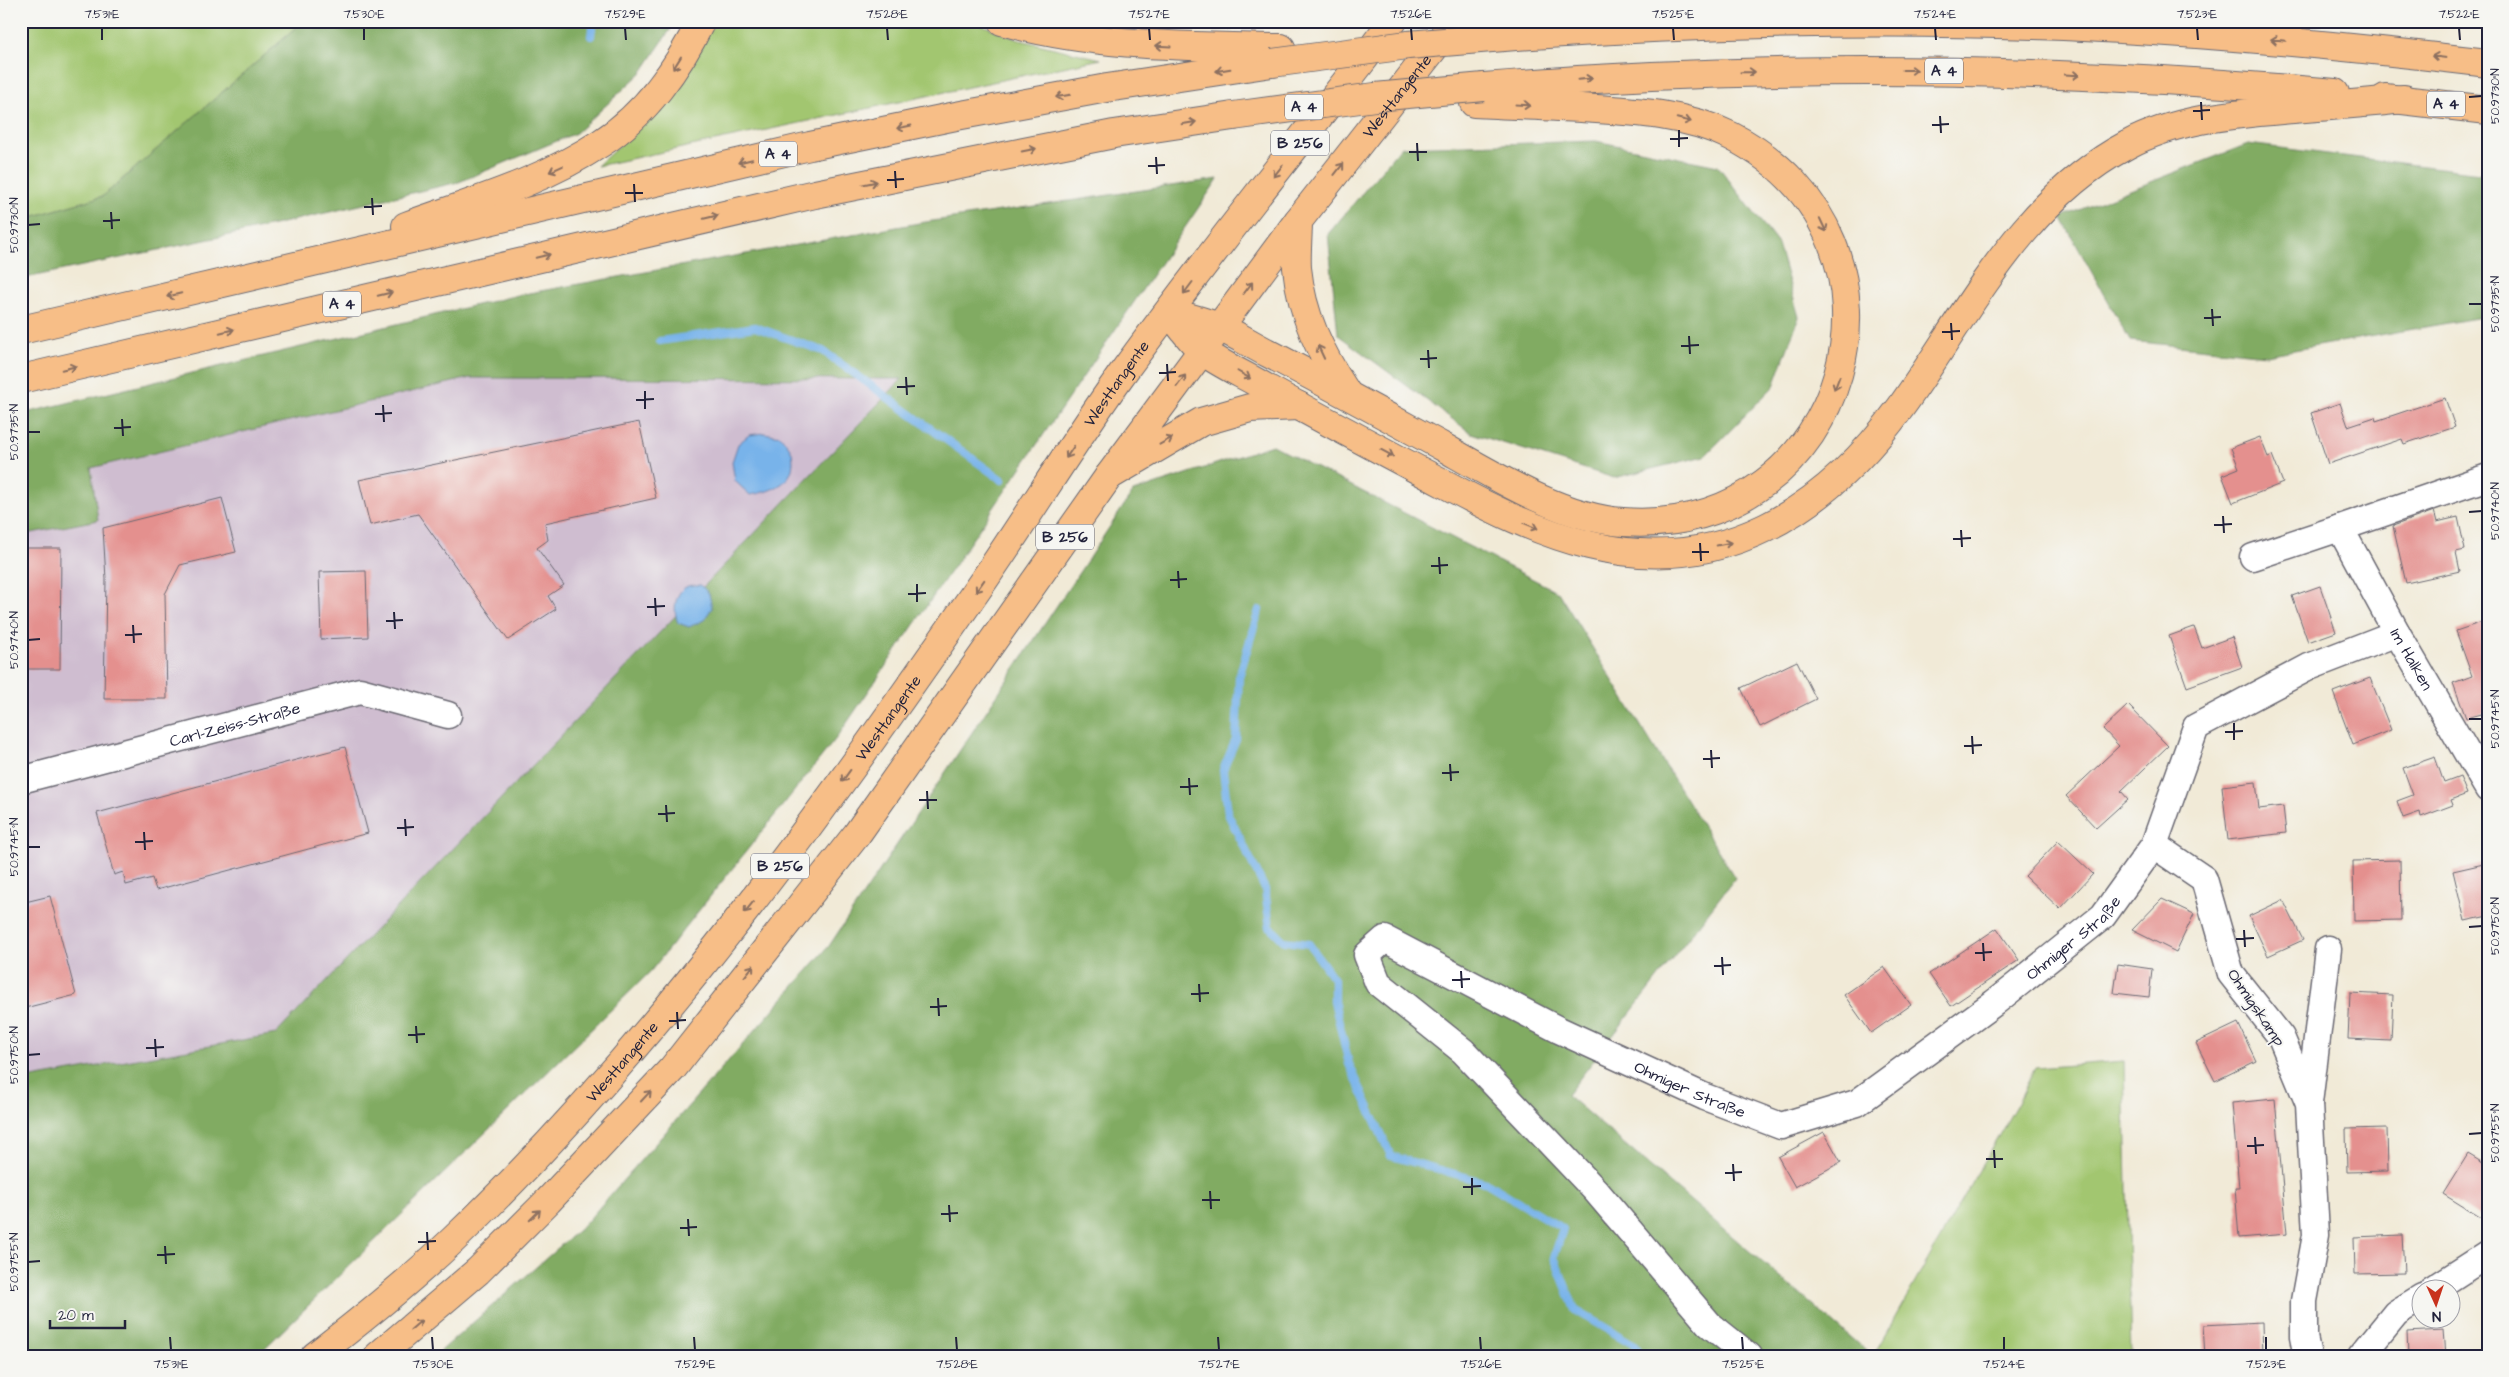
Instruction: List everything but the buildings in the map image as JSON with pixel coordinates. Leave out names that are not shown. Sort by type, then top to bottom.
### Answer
[{"type":"main road","points":[[290,268],[560,168],[603,142],[641,109],[669,76],[701,21]]},
{"type":"main road","points":[[1002,21],[1036,31],[1098,40],[1277,55],[1516,36],[1714,25],[1910,22],[2036,24],[2240,37],[2488,63]]},
{"type":"main road","name":"Westtangente","points":[[315,1356],[381,1304],[453,1240],[521,1172],[649,1030],[761,892],[873,739],[987,575],[1119,378],[1393,21]]},
{"type":"main road","name":"Westtangente","points":[[378,1356],[478,1271],[548,1201],[673,1068],[857,834],[1109,476],[1298,221],[1455,21]]},
{"type":"main road","name":"A 4","points":[[21,330],[810,146],[956,116],[1277,55]]},
{"type":"main road","name":"A 4","points":[[21,379],[824,192],[1114,134],[1375,97],[1479,95],[1600,78],[1676,74],[1921,70],[2037,73],[2233,84],[2488,110]]},
{"type":"main road","points":[[1170,312],[1219,327],[1347,393],[1471,463],[1544,499],[1580,513],[1620,522],[1661,523],[1701,515],[1739,499],[1773,476],[1802,447],[1825,413],[1840,375],[1847,334],[1846,293],[1838,262],[1819,216],[1795,183],[1764,156],[1729,135],[1690,122],[1648,111],[1479,95]]},
{"type":"main road","points":[[1170,312],[1202,350],[1299,406],[1495,511],[1538,529],[1589,545],[1638,554],[1691,551],[1737,541],[1780,522],[1826,491],[1864,452],[1901,408],[1971,300],[2004,255],[2046,207],[2085,172],[2127,145],[2172,126],[2238,114],[2404,100]]},
{"type":"main road","points":[[1298,221],[1297,267],[1305,312],[1322,355],[1347,393]]},
{"type":"main road","points":[[1109,476],[1201,422],[1250,408],[1299,406]]},
{"type":"street","points":[[2254,558],[2488,477]]},
{"type":"street","name":"Im Halken","points":[[2340,528],[2397,632],[2488,789]]},
{"type":"street","name":"Ohmiger Straße","points":[[1749,1356],[1709,1324],[1596,1192],[1463,1051],[1378,983],[1367,955],[1385,940],[1559,1030],[1706,1097],[1781,1126],[1857,1103],[1994,1003],[2103,916],[2154,845],[2196,727],[2310,667],[2397,632]]},
{"type":"street","name":"Carl-Zeiss-Straße","points":[[21,780],[360,691],[448,715]]},
{"type":"street","name":"Ohmigskamp","points":[[2154,845],[2204,879],[2231,974],[2282,1037],[2308,1104]]},
{"type":"street","name":"Ohmigskamp","points":[[2308,1356],[2304,1336],[2304,1301],[2316,1235],[2308,1104],[2328,949]]},
{"type":"street","points":[[2448,1280],[2488,1254]]},
{"type":"street","points":[[2362,1356],[2396,1313],[2412,1303]]},
{"type":"shaded area","points":[[470,378],[902,379],[276,1035],[21,1080],[21,535],[98,520],[91,468]]},
{"type":"green space","points":[[21,21],[304,21],[103,196],[21,220]]},
{"type":"green space","points":[[304,21],[676,21],[642,72],[576,133],[459,182],[248,231],[21,279],[21,220],[103,196]]},
{"type":"green space","points":[[713,21],[973,21],[1016,39],[1101,59],[597,166],[671,98]]},
{"type":"green space","points":[[1074,21],[1199,21],[1174,24]]},
{"type":"green space","points":[[2438,21],[2488,21],[2488,27]]},
{"type":"green space","points":[[1596,141],[1718,166],[1778,244],[1799,317],[1774,386],[1705,456],[1614,478],[1471,433],[1338,335],[1328,234],[1401,147]]},
{"type":"green space","points":[[2248,144],[2488,174],[2488,316],[2266,355],[2130,341],[2061,217]]},
{"type":"green space","points":[[1218,179],[838,736],[650,972],[265,1348],[251,1356],[21,1356],[21,1080],[276,1034],[902,379],[470,378],[91,468],[98,520],[21,535],[21,414],[518,295],[919,223]]},
{"type":"green space","points":[[1272,445],[1558,592],[1735,878],[1567,1095],[1872,1356],[435,1356],[584,1225],[829,946],[1133,492]]},
{"type":"green space","points":[[2124,1061],[2131,1356],[1873,1356],[2018,1102],[2035,1068]]},
{"type":"water","points":[[764,433],[781,436],[792,453],[793,463],[788,478],[782,483],[768,491],[750,495],[735,481],[732,462],[738,444],[749,435]]},
{"type":"water","points":[[701,585],[709,594],[712,608],[704,620],[689,627],[678,623],[675,613],[677,597],[688,586]]},
{"type":"waterway","points":[[591,36],[593,21]]},
{"type":"waterway","points":[[660,341],[755,327],[823,351],[1002,480]]},
{"type":"waterway","points":[[1259,610],[1239,677],[1236,739],[1223,770],[1228,814],[1265,889],[1270,927],[1284,941],[1309,944],[1334,979],[1334,1001],[1349,1064],[1391,1156],[1487,1183],[1563,1229],[1554,1257],[1575,1310],[1633,1344],[1641,1356]]}]
